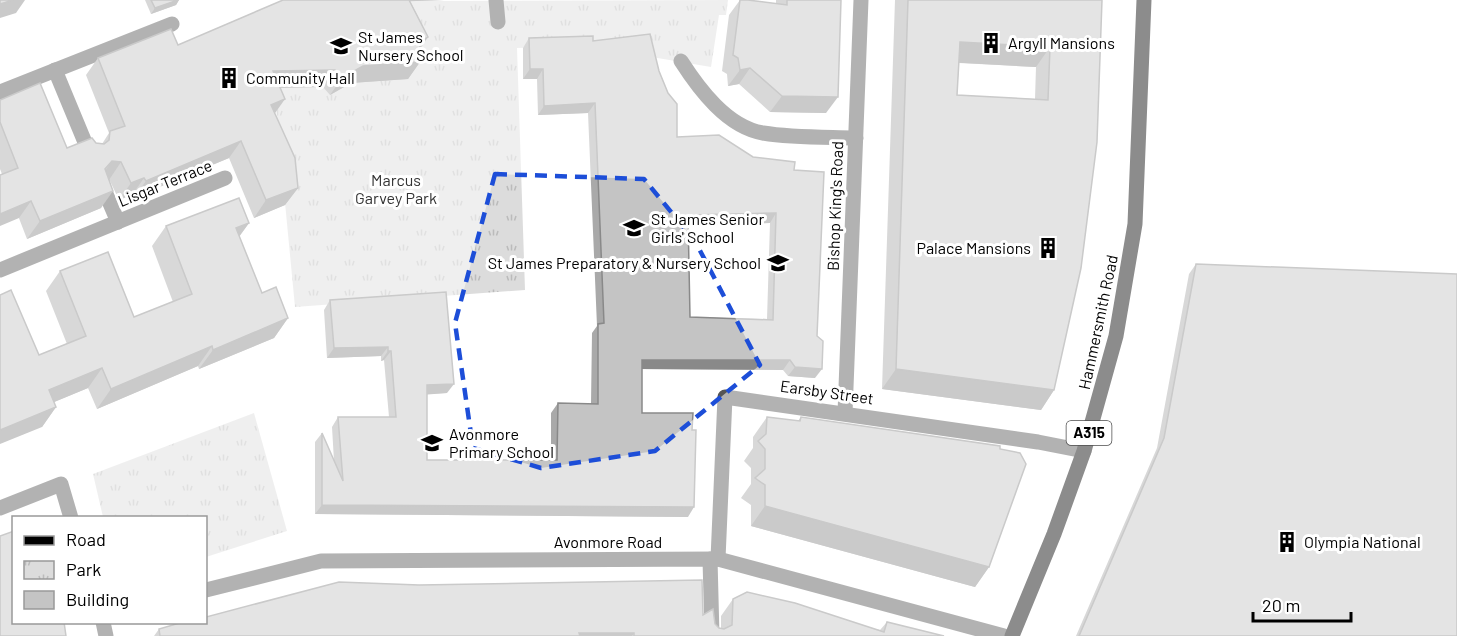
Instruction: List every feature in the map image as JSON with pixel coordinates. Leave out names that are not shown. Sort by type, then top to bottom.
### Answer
[{"type":"main road","name":"Hammersmith Road","points":[[1012,636],[1054,534],[1084,451],[1116,336],[1132,248],[1141,124],[1144,0]]},
{"type":"street","points":[[496,0],[498,22]]},
{"type":"street","name":"Bishop King's Road","points":[[845,413],[861,0]]},
{"type":"street","points":[[0,92],[172,24]]},
{"type":"street","points":[[681,61],[709,100],[721,111],[761,133],[856,138]]},
{"type":"street","points":[[55,70],[89,152]]},
{"type":"street","name":"Lisgar Terrace","points":[[0,270],[225,178]]},
{"type":"street","name":"Lisgar Terrace","points":[[103,187],[118,222]]},
{"type":"street","name":"Earsby Street","points":[[714,559],[725,397],[845,413],[1084,451]]},
{"type":"street","points":[[0,508],[61,484],[70,516]]},
{"type":"street","points":[[712,636],[714,559]]},
{"type":"street","name":"Avonmore Road","points":[[207,590],[321,561],[714,559],[1004,636]]},
{"type":"highlighted area","points":[[495,174],[644,179],[695,241],[760,365],[655,451],[541,468],[473,448],[455,323]]},
{"type":"green space","name":"Marcus Garvey Park","points":[[403,0],[728,0],[726,15],[719,15],[711,67],[586,46],[517,48],[525,290],[295,307],[274,88],[323,87]]},
{"type":"green space","points":[[254,413],[287,531],[207,557],[207,516],[103,516],[93,474]]},
{"type":"building","points":[[0,0],[13,0],[0,4]]},
{"type":"building","points":[[151,0],[178,0],[155,8]]},
{"type":"building","points":[[283,0],[409,0],[428,37],[420,42],[420,62],[363,66],[342,78],[335,70],[273,71],[285,99],[271,105],[295,158],[298,188],[266,200],[241,141],[146,181],[144,178],[131,183],[121,162],[112,161],[105,169],[113,191],[40,221],[31,201],[0,214],[0,175],[18,168],[0,122],[0,100],[40,83],[67,148],[92,138],[96,143],[104,144],[109,140],[110,131],[125,126],[98,58],[171,29],[178,45]]},
{"type":"building","points":[[740,0],[787,5],[787,0],[841,0],[838,97],[782,96],[750,68],[740,70],[738,58],[733,55]]},
{"type":"building","name":"Palace Mansions","points":[[908,0],[1102,0],[1097,142],[1081,268],[1054,390],[896,369]],"holes":[[[960,42],[1050,47],[1048,100],[957,95]]]},
{"type":"building","points":[[650,34],[659,71],[668,93],[677,104],[677,137],[719,135],[753,157],[795,162],[794,170],[824,172],[817,336],[823,341],[822,369],[795,367],[790,360],[642,360],[642,413],[693,413],[692,430],[696,430],[694,507],[322,505],[322,433],[343,481],[338,417],[396,417],[391,351],[388,351],[388,347],[334,348],[330,300],[446,292],[454,384],[427,385],[427,460],[557,460],[558,403],[598,404],[598,324],[604,323],[595,103],[544,106],[543,69],[530,69],[529,38],[593,36],[593,41]],"holes":[[[776,213],[773,320],[690,317],[688,215]]]},
{"type":"building","points":[[239,198],[249,223],[236,228],[262,293],[276,287],[288,318],[213,350],[212,346],[111,389],[102,368],[49,390],[56,407],[0,430],[0,295],[11,290],[39,355],[86,336],[60,271],[108,252],[134,317],[192,294],[166,226]]},
{"type":"building","name":"Olympia National","points":[[1196,264],[1457,274],[1457,636],[1079,636],[1164,438]]},
{"type":"building","points":[[767,417],[800,421],[801,417],[1000,446],[1000,449],[1020,453],[1026,464],[989,567],[765,506],[765,485],[755,478],[765,469],[765,449],[758,441],[766,434]]},
{"type":"building","points":[[12,532],[12,624],[64,624],[66,636],[0,636],[0,536]]},
{"type":"building","points":[[702,580],[703,615],[713,609],[715,624],[719,628],[724,629],[732,625],[733,599],[747,592],[795,603],[884,632],[887,622],[944,636],[634,636],[634,633],[579,633],[580,636],[160,636],[159,629],[176,624],[207,624],[207,617],[339,582],[419,585]]},
{"type":"place","name":"Argyll Mansions","points":[[991,43]]},
{"type":"place","name":"St James Nursery School","points":[[341,46]]},
{"type":"place","name":"Community Hall","points":[[229,78]]},
{"type":"place","name":"St James Senior Girls' School","points":[[634,228]]},
{"type":"place","name":"Palace Mansions","points":[[1048,248]]},
{"type":"place","name":"St James Preparatory & Nursery School","points":[[778,263]]},
{"type":"place","name":"Avonmore Primary School","points":[[432,443]]},
{"type":"place","name":"Olympia National","points":[[1287,542]]}]
